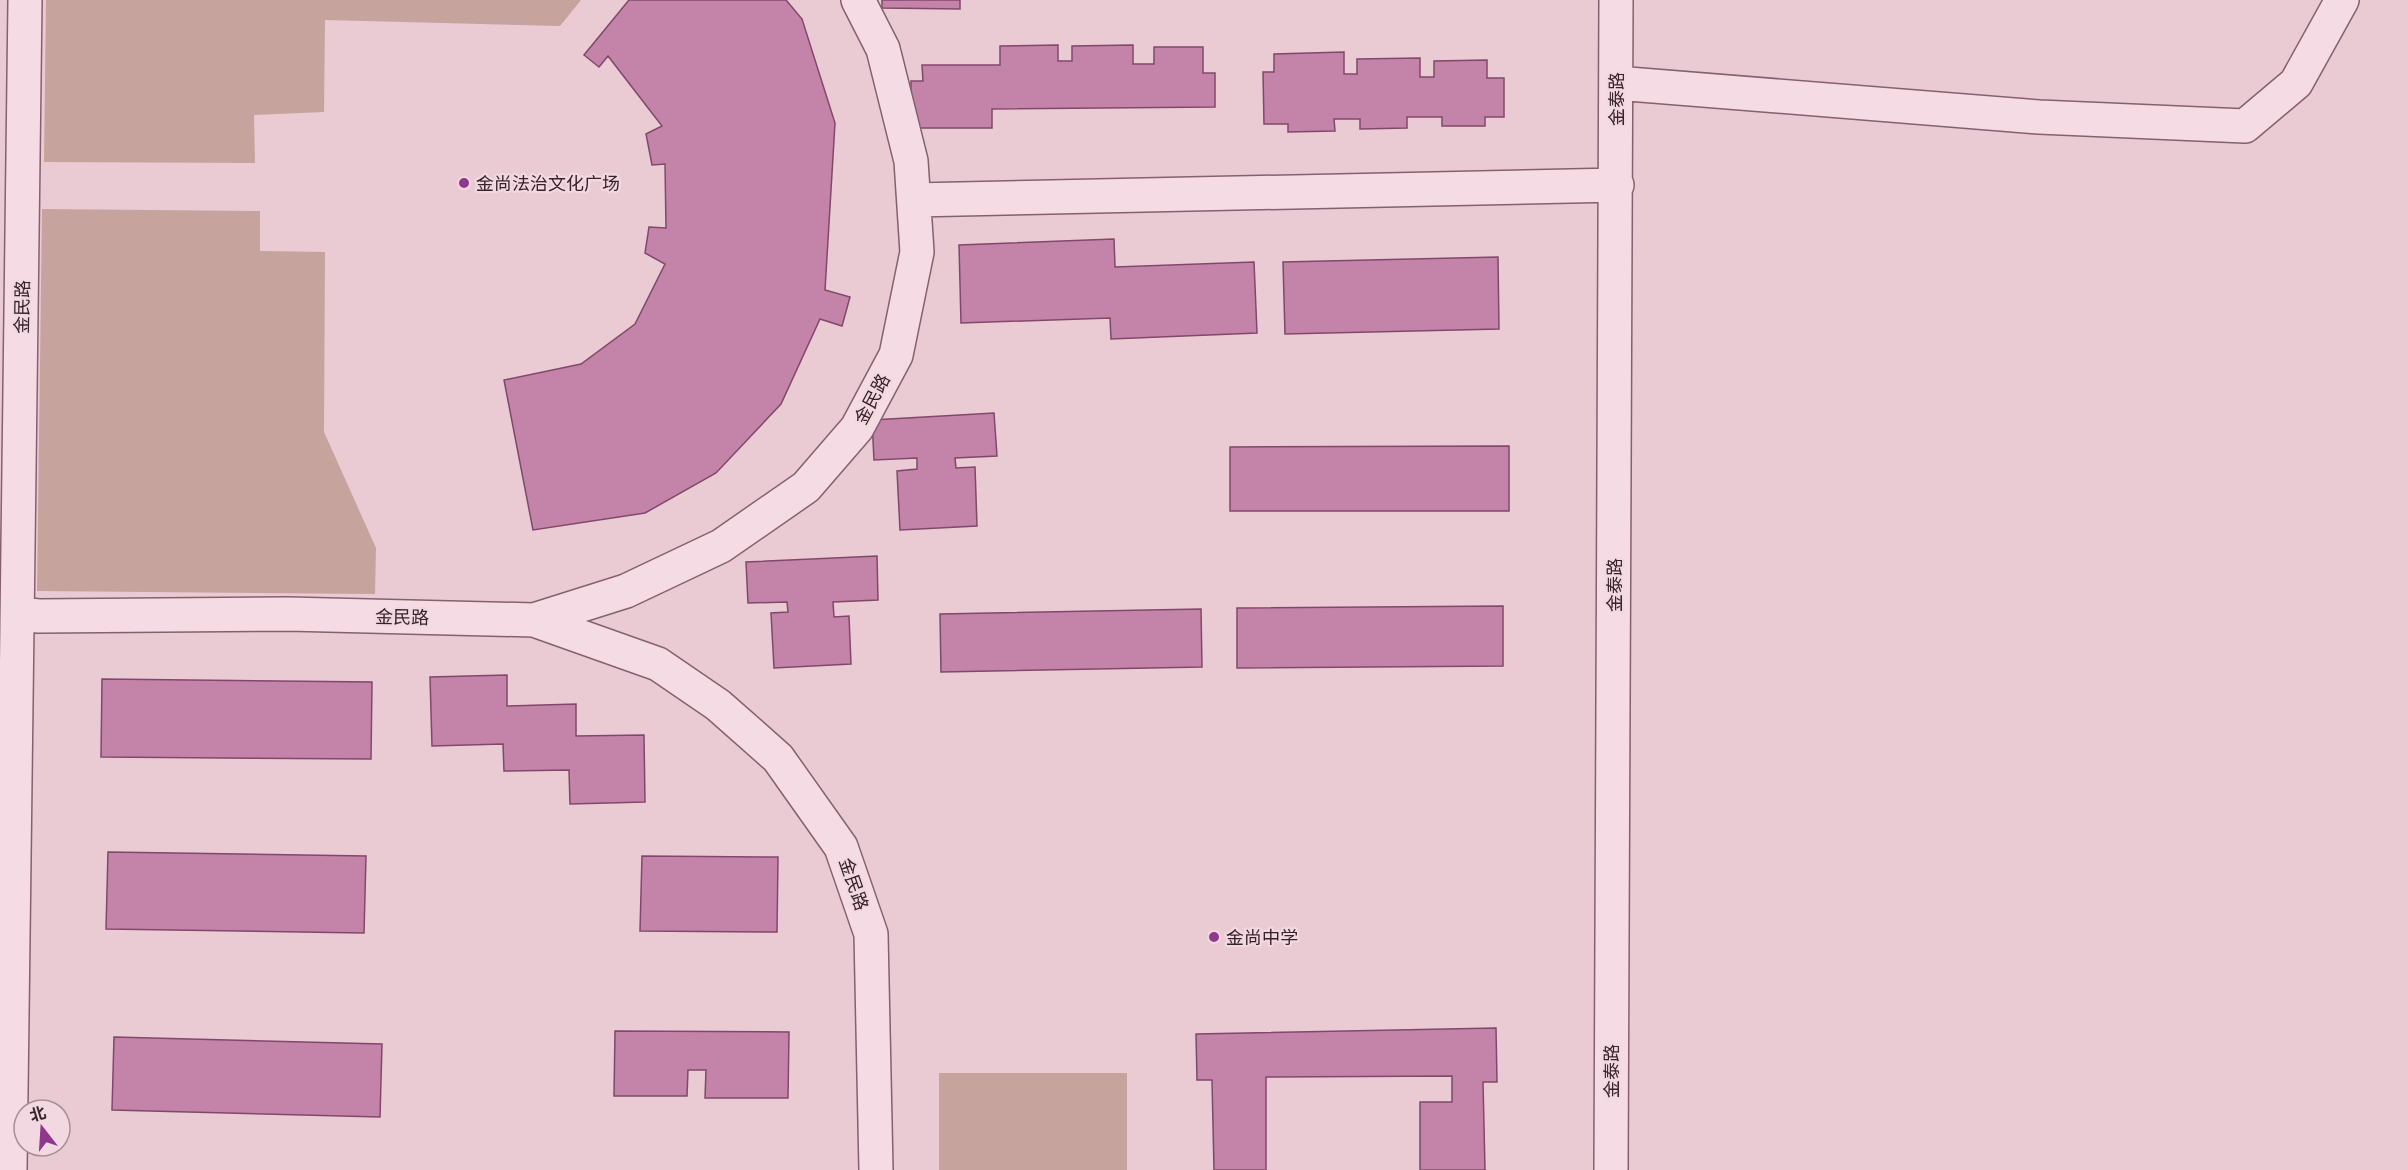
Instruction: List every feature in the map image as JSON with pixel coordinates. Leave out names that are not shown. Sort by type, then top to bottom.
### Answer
[{"type":"street","name":"金民路","points":[[10,1170],[18,614],[12,192],[26,0]]},
{"type":"street","name":"金民路","points":[[534,620],[626,591],[721,546],[806,487],[857,428],[896,355],[917,252],[911,161],[883,49],[858,0]]},
{"type":"street","name":"金泰路","points":[[1611,1170],[1616,0]]},
{"type":"street","points":[[1616,83],[2038,117],[2245,126],[2296,83],[2342,0]]},
{"type":"street","points":[[914,200],[1617,185]]},
{"type":"street","name":"金民路","points":[[18,614],[39,616],[288,614],[534,620],[658,664],[718,705],[778,758],[841,847],[870,934],[876,1170]]},
{"type":"shaded area","points":[[46,0],[581,0],[560,26],[325,20],[324,112],[254,115],[255,163],[44,162]]},
{"type":"shaded area","points":[[42,209],[260,211],[260,251],[325,252],[324,432],[376,548],[375,594],[37,591]]},
{"type":"shaded area","points":[[939,1073],[1127,1073],[1127,1170],[939,1170]]},
{"type":"building","points":[[629,0],[786,0],[802,19],[835,123],[825,290],[850,297],[842,326],[820,319],[781,404],[716,473],[645,513],[533,530],[504,380],[581,364],[635,324],[665,264],[645,253],[649,227],[666,228],[665,164],[652,165],[646,134],[662,126],[608,56],[599,67],[584,55]]},
{"type":"building","points":[[882,0],[960,0],[960,9],[882,8]]},
{"type":"building","points":[[1058,45],[1058,61],[1072,61],[1072,46],[1133,45],[1133,64],[1154,64],[1154,47],[1203,47],[1203,73],[1215,73],[1215,107],[992,109],[992,128],[911,128],[911,81],[923,81],[922,65],[1000,65],[1000,46]]},
{"type":"building","points":[[1344,52],[1344,74],[1357,74],[1357,59],[1420,58],[1420,77],[1434,77],[1434,61],[1487,60],[1487,78],[1504,78],[1504,117],[1485,117],[1485,126],[1442,126],[1442,117],[1407,117],[1407,128],[1360,129],[1360,119],[1334,119],[1335,131],[1288,132],[1288,124],[1264,124],[1263,72],[1274,72],[1274,54]]},
{"type":"building","points":[[1114,239],[1115,267],[1254,262],[1257,333],[1111,339],[1110,318],[961,323],[959,245]]},
{"type":"building","points":[[1498,257],[1499,329],[1285,334],[1283,262]]},
{"type":"building","points":[[994,413],[997,456],[955,458],[956,468],[975,467],[977,526],[900,530],[897,471],[917,469],[917,458],[874,460],[872,420]]},
{"type":"building","points":[[1509,446],[1509,511],[1230,511],[1230,447]]},
{"type":"building","points":[[877,556],[878,600],[833,602],[834,617],[849,616],[851,664],[774,668],[771,613],[788,612],[787,602],[748,603],[746,562]]},
{"type":"building","points":[[1503,606],[1503,666],[1237,668],[1237,608]]},
{"type":"building","points":[[1201,609],[1202,667],[941,672],[940,614]]},
{"type":"building","points":[[507,675],[507,706],[576,704],[576,736],[644,735],[645,802],[570,804],[569,770],[504,771],[503,744],[432,746],[430,677]]},
{"type":"building","points":[[102,679],[372,682],[371,759],[101,757]]},
{"type":"building","points":[[108,852],[366,856],[364,933],[106,929]]},
{"type":"building","points":[[642,856],[778,857],[777,932],[640,931]]},
{"type":"building","points":[[1496,1028],[1497,1082],[1483,1082],[1485,1170],[1420,1170],[1420,1102],[1452,1102],[1452,1076],[1266,1077],[1266,1170],[1214,1170],[1212,1080],[1197,1080],[1196,1034]]},
{"type":"building","points":[[615,1031],[789,1032],[788,1098],[705,1098],[706,1070],[688,1070],[687,1096],[614,1096]]},
{"type":"building","points":[[114,1037],[382,1044],[380,1117],[112,1110]]},
{"type":"place","name":"金尚法治文化广场","points":[[464,183]]},
{"type":"place","name":"金尚中学","points":[[1214,937]]}]
